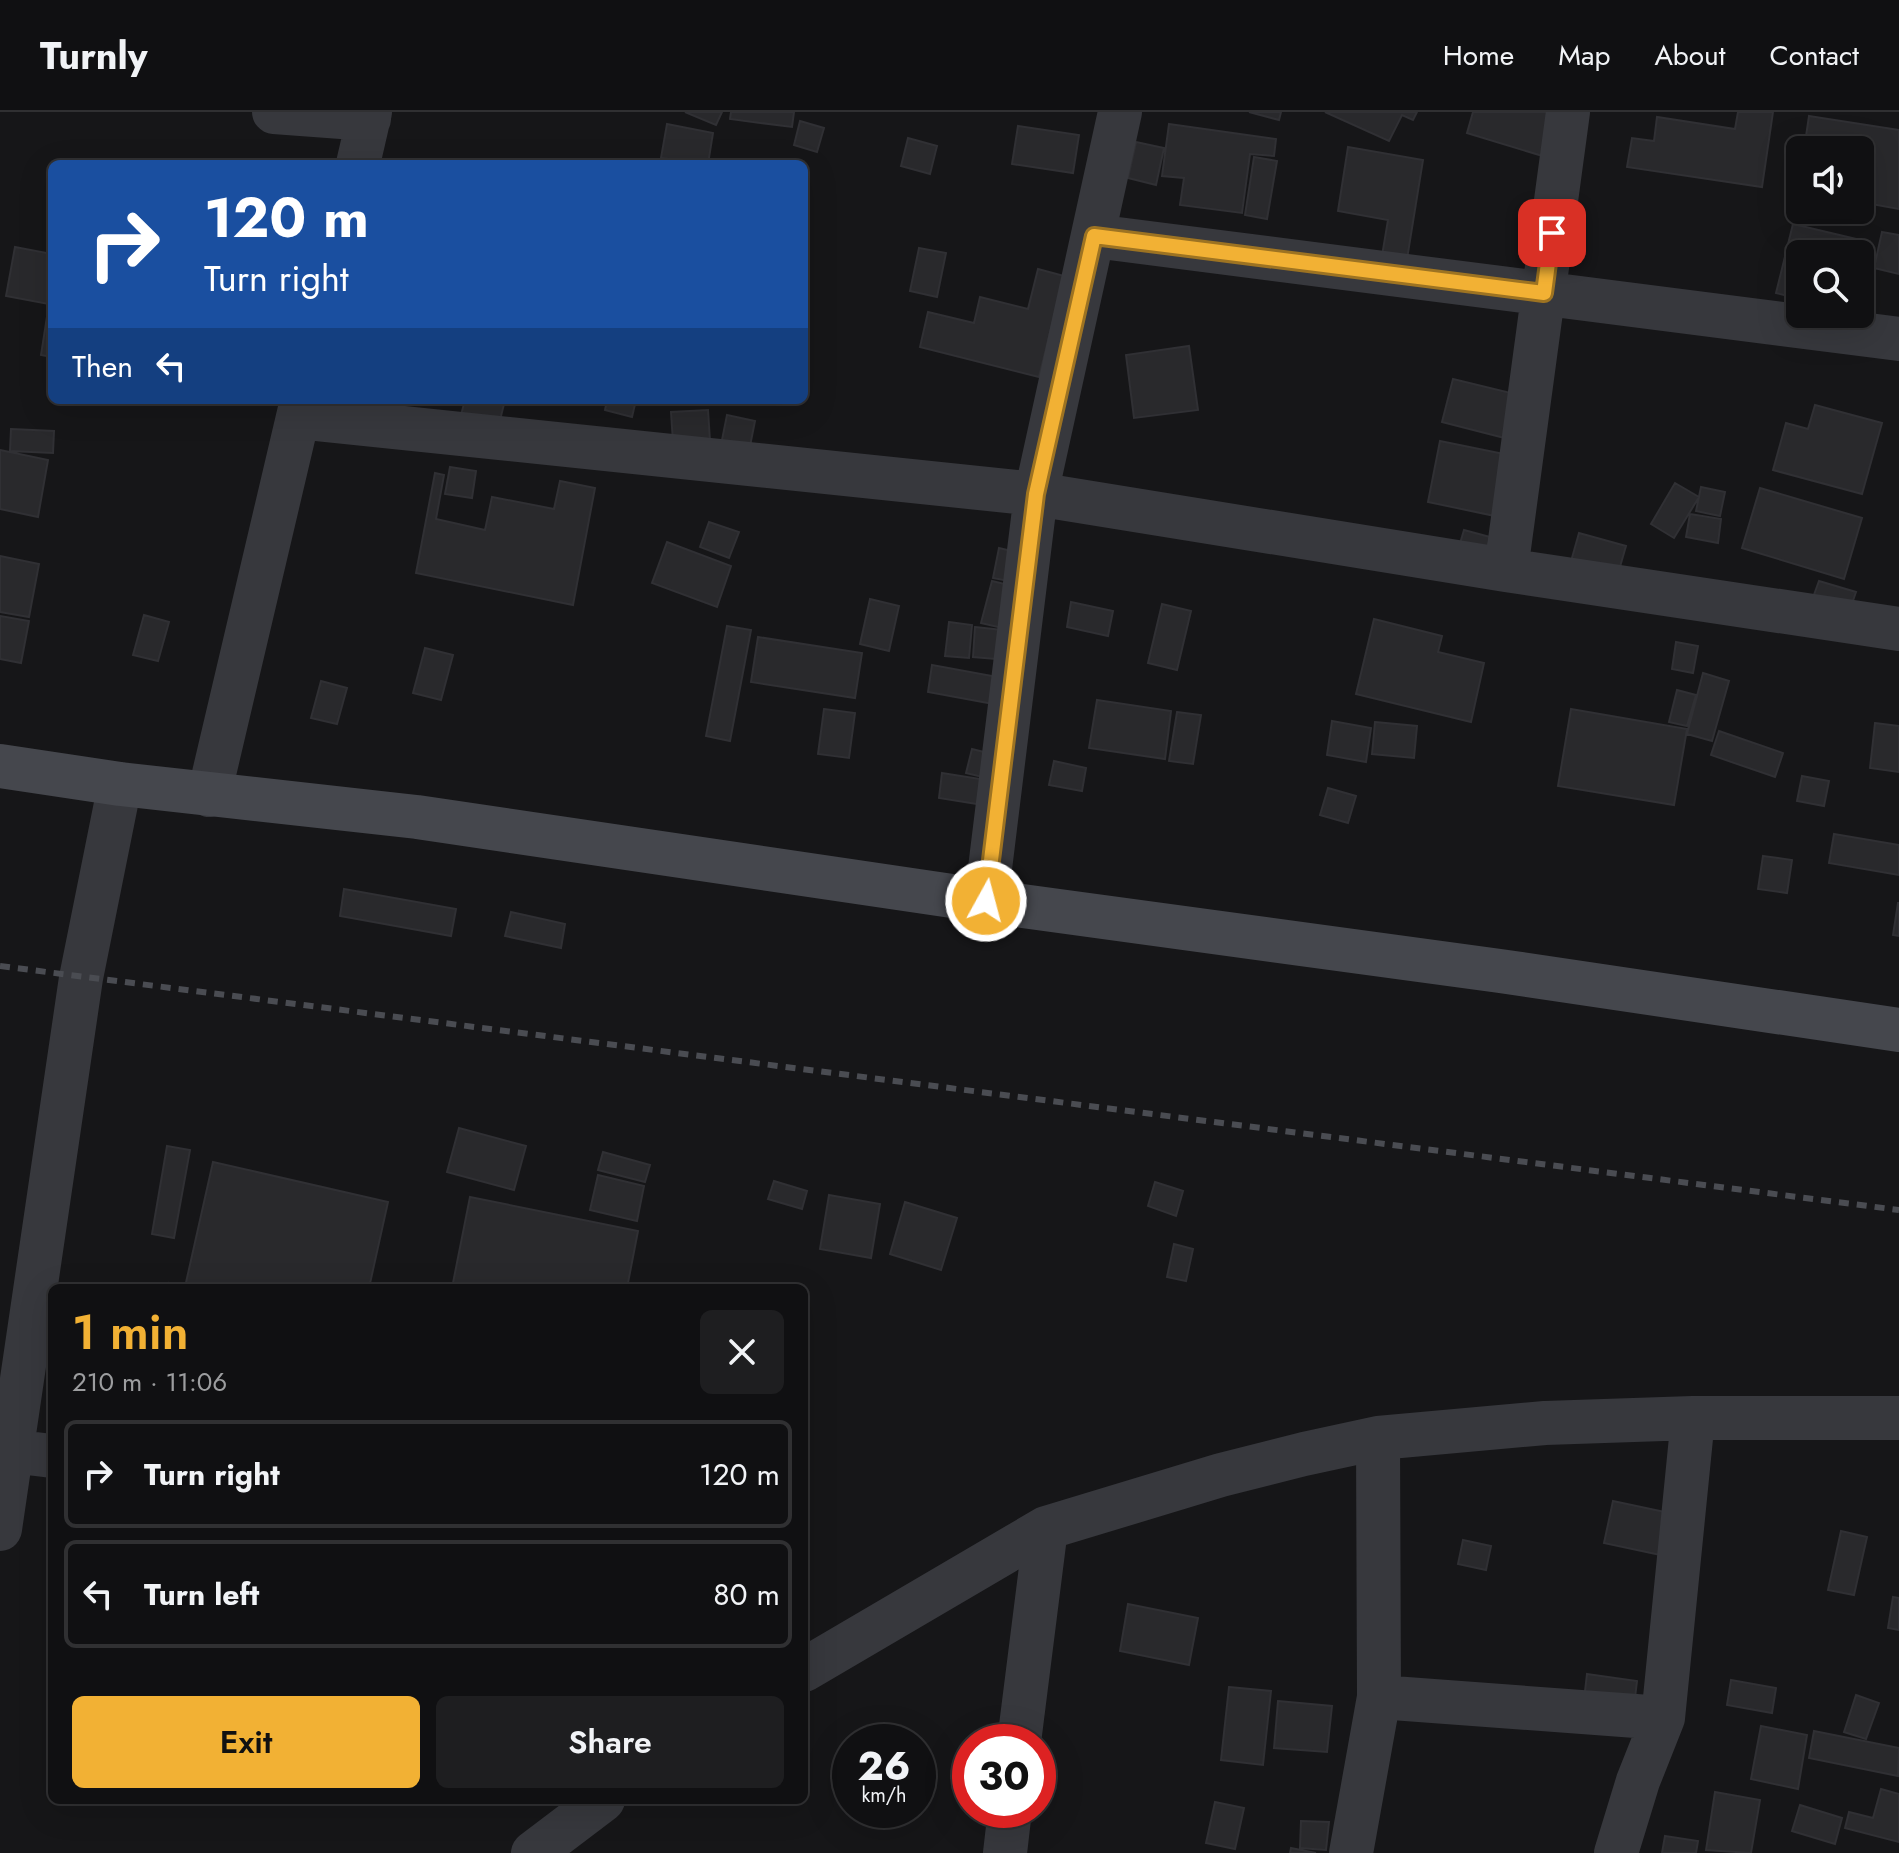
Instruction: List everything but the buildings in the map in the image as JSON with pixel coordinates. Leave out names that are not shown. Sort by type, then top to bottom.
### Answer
[{"type":"street","points":[[274,112],[370,116],[359,160]]},
{"type":"street","points":[[986,901],[1036,494],[1120,112]]},
{"type":"street","points":[[1506,570],[1568,112]]},
{"type":"street","points":[[1094,236],[1899,339]]},
{"type":"street","points":[[209,795],[300,409],[1036,494],[1506,570],[1899,629]]},
{"type":"street","points":[[0,766],[209,795],[417,817],[1899,1030]]},
{"type":"street","points":[[50,1284],[81,978],[120,784]]},
{"type":"street","points":[[0,1529],[32,1454],[48,1299]]},
{"type":"street","points":[[1616,1853],[1638,1781],[1663,1718],[1693,1418]]},
{"type":"street","points":[[808,1668],[1046,1528],[1221,1475],[1378,1438],[1545,1423],[1693,1418],[1899,1418]]},
{"type":"street","points":[[1351,1853],[1379,1697],[1378,1438]]},
{"type":"street","points":[[1021,1724],[1046,1528]]},
{"type":"street","points":[[1379,1697],[1663,1718]]},
{"type":"street","points":[[533,1853],[598,1804]]},
{"type":"street","points":[[1005,1853],[1008,1828]]},
{"type":"railway","points":[[0,966],[1899,1210]]},
{"type":"route","points":[[986,901],[1036,494],[1094,236],[1544,293],[1552,233]]}]
